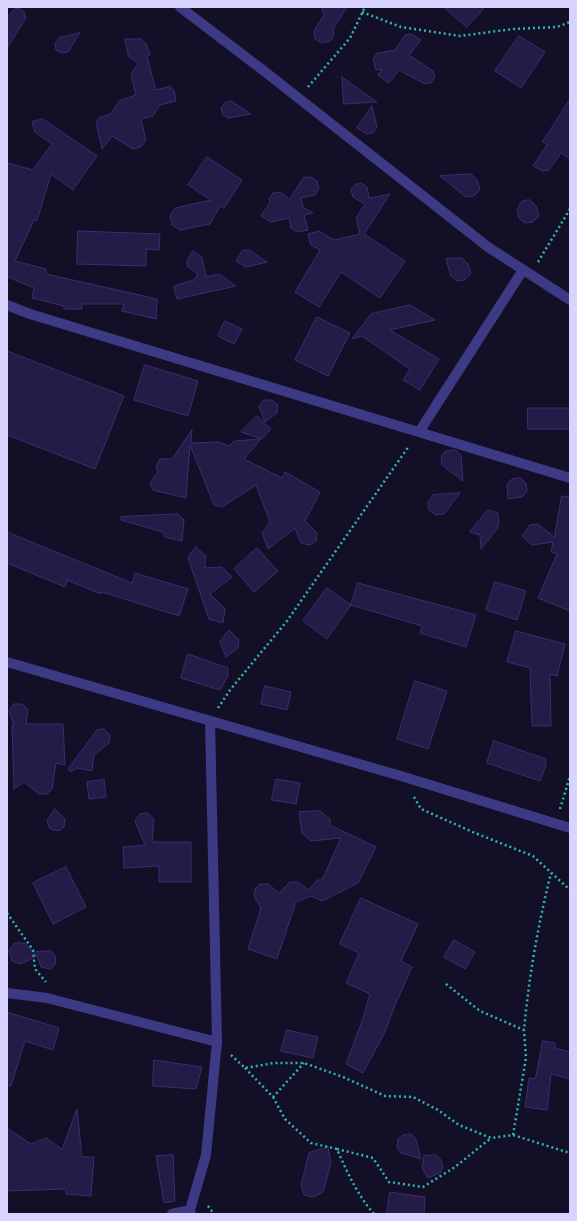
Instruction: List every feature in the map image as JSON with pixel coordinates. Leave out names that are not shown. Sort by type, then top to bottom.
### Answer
[{"type":"street","points":[[180,7],[299,98],[488,247],[570,300]]},
{"type":"street","points":[[419,432],[527,272]]},
{"type":"street","points":[[7,305],[30,314],[570,478]]},
{"type":"street","points":[[7,662],[401,776],[570,828]]},
{"type":"street","points":[[172,1214],[191,1212],[206,1155],[217,1042],[210,721]]},
{"type":"street","points":[[7,993],[47,998],[217,1042]]},
{"type":"path","points":[[299,98],[350,38],[364,7]]},
{"type":"path","points":[[362,12],[401,27],[460,36],[513,29],[557,27],[570,22]]},
{"type":"path","points":[[527,272],[570,209]]},
{"type":"path","points":[[210,721],[230,690],[287,621],[419,432]]},
{"type":"path","points":[[401,776],[421,809],[475,833],[533,856],[570,890]]},
{"type":"path","points":[[556,823],[570,776]]},
{"type":"path","points":[[513,1135],[526,1058],[524,1030],[528,983],[536,937],[551,873]]},
{"type":"path","points":[[7,913],[33,950],[35,969],[56,996],[47,998]]},
{"type":"path","points":[[446,984],[480,1011],[524,1030]]},
{"type":"path","points":[[217,1042],[273,1097],[285,1119],[311,1143],[374,1158],[389,1182],[423,1187],[455,1167],[491,1138]]},
{"type":"path","points":[[245,1068],[274,1063],[304,1063],[343,1077],[385,1096],[413,1097],[438,1110],[459,1125],[491,1138],[513,1135],[570,1153]]},
{"type":"path","points":[[273,1097],[304,1063]]},
{"type":"path","points":[[337,1149],[346,1170],[367,1206],[374,1214]]},
{"type":"building","points":[[322,7],[347,7],[333,29],[334,35],[330,41],[322,43],[315,39],[314,31],[324,15]]},
{"type":"building","points":[[444,7],[485,7],[467,27]]},
{"type":"building","points":[[19,8],[24,12],[26,18],[7,48],[7,18],[13,10]]},
{"type":"building","points":[[80,33],[68,52],[62,53],[56,50],[55,44],[59,38]]},
{"type":"building","points":[[411,34],[421,40],[409,55],[433,71],[435,77],[431,83],[425,84],[399,70],[389,83],[378,75],[382,69],[376,70],[373,59],[377,53],[395,50],[405,35]]},
{"type":"building","points":[[519,36],[545,52],[521,88],[495,71]]},
{"type":"building","points":[[125,39],[141,39],[146,44],[150,54],[147,57],[156,90],[171,86],[170,88],[174,90],[176,101],[160,105],[153,116],[141,119],[146,140],[141,147],[133,149],[112,136],[102,149],[96,122],[100,117],[111,114],[119,101],[136,95],[131,74],[138,63],[129,57]]},
{"type":"building","points":[[342,77],[377,102],[344,104]]},
{"type":"building","points":[[570,99],[570,159],[561,153],[549,170],[543,171],[533,166],[547,145],[543,142]]},
{"type":"building","points":[[231,101],[251,114],[228,118],[223,115],[221,108],[225,103]]},
{"type":"building","points":[[372,106],[377,127],[373,133],[367,134],[357,128]]},
{"type":"building","points":[[43,119],[97,156],[73,190],[51,174],[37,221],[34,220],[15,261],[46,269],[46,274],[157,299],[156,319],[122,311],[124,304],[82,304],[82,309],[64,309],[64,306],[32,298],[34,288],[8,277],[7,280],[7,163],[33,170],[52,144],[35,132],[32,122]]},
{"type":"building","points":[[207,157],[242,180],[224,208],[220,206],[210,224],[180,230],[172,225],[170,216],[175,208],[211,200],[188,185]]},
{"type":"building","points":[[471,174],[477,180],[480,190],[474,196],[466,197],[440,176]]},
{"type":"building","points":[[311,177],[317,181],[319,188],[315,195],[301,198],[303,207],[313,213],[304,215],[308,230],[297,232],[291,228],[289,218],[271,222],[261,216],[270,202],[269,199],[273,193],[279,192],[290,199],[303,178]]},
{"type":"building","points":[[361,183],[367,187],[369,198],[390,194],[364,234],[405,261],[380,298],[341,272],[319,307],[295,292],[320,250],[311,245],[308,234],[319,231],[334,240],[360,234],[356,218],[365,204],[353,197],[351,190],[355,185]]},
{"type":"building","points":[[530,200],[536,206],[539,216],[533,222],[525,223],[519,218],[517,210],[522,201]]},
{"type":"building","points":[[78,231],[160,234],[159,250],[146,249],[146,266],[77,264]]},
{"type":"building","points":[[249,250],[267,262],[246,267],[236,261],[242,251]]},
{"type":"building","points":[[193,251],[202,257],[206,277],[219,274],[236,286],[177,299],[174,286],[194,280],[198,274],[188,267],[187,261]]},
{"type":"building","points":[[462,258],[468,264],[471,274],[464,280],[457,281],[451,276],[446,259]]},
{"type":"building","points":[[410,305],[435,320],[390,330],[439,359],[420,390],[403,380],[410,369],[362,336],[352,339],[371,314]]},
{"type":"building","points":[[317,317],[350,333],[328,376],[295,360]]},
{"type":"building","points":[[225,321],[242,329],[234,344],[218,336]]},
{"type":"building","points":[[7,351],[124,396],[95,469],[7,435]]},
{"type":"building","points":[[145,365],[198,381],[188,416],[134,400]]},
{"type":"building","points":[[264,400],[272,400],[278,405],[277,413],[265,422],[259,407]]},
{"type":"building","points":[[528,408],[570,408],[570,429],[528,429]]},
{"type":"building","points":[[257,416],[271,429],[262,439],[241,432]]},
{"type":"building","points":[[192,430],[191,443],[219,442],[229,446],[234,441],[261,439],[244,459],[282,478],[285,472],[320,492],[305,521],[317,533],[316,541],[310,545],[301,543],[295,528],[268,549],[262,533],[270,522],[256,485],[222,507],[214,505],[190,445],[186,498],[153,490],[150,483],[158,472],[156,467],[160,459],[172,459]]},
{"type":"building","points":[[455,450],[461,455],[463,481],[442,465],[441,457],[446,451]]},
{"type":"building","points":[[520,478],[526,483],[527,491],[522,497],[508,499],[507,485],[512,479]]},
{"type":"building","points":[[460,493],[444,514],[436,515],[429,510],[428,502],[433,495]]},
{"type":"building","points":[[562,496],[570,497],[570,611],[538,598],[557,554],[551,552],[553,542],[532,545],[522,536],[530,525],[538,524],[554,537]]},
{"type":"building","points":[[488,510],[498,513],[499,523],[497,529],[481,549],[480,535],[470,532]]},
{"type":"building","points":[[178,514],[184,520],[182,541],[165,537],[163,532],[121,520],[121,517]]},
{"type":"building","points":[[7,532],[132,583],[135,573],[188,589],[179,616],[102,592],[101,594],[67,580],[65,587],[7,563]]},
{"type":"building","points":[[196,547],[206,556],[205,568],[222,567],[232,577],[210,594],[225,609],[223,623],[209,619],[188,558]]},
{"type":"building","points":[[257,548],[278,571],[254,592],[234,569]]},
{"type":"building","points":[[495,582],[526,591],[517,620],[486,610]]},
{"type":"building","points":[[358,583],[476,615],[466,647],[420,633],[422,626],[351,605]]},
{"type":"building","points":[[327,588],[351,605],[327,639],[303,621]]},
{"type":"building","points":[[229,630],[239,640],[238,648],[226,657],[220,642]]},
{"type":"building","points":[[516,631],[565,644],[557,676],[550,674],[551,726],[532,726],[530,668],[507,662]]},
{"type":"building","points":[[188,654],[228,668],[228,676],[220,690],[181,678]]},
{"type":"building","points":[[415,681],[447,691],[428,749],[397,739]]},
{"type":"building","points":[[265,686],[291,692],[287,710],[261,704]]},
{"type":"building","points":[[14,704],[22,704],[28,710],[26,724],[63,724],[65,765],[56,763],[52,789],[47,794],[39,794],[24,782],[14,789],[12,725],[14,725],[9,711]]},
{"type":"building","points":[[104,729],[110,735],[109,743],[94,755],[92,771],[77,768],[71,772],[68,769],[97,730]]},
{"type":"building","points":[[494,741],[546,759],[546,765],[540,781],[487,763]]},
{"type":"building","points":[[276,779],[300,783],[296,804],[272,800]]},
{"type":"building","points":[[104,780],[106,797],[89,799],[87,782]]},
{"type":"building","points":[[55,809],[65,819],[64,827],[59,831],[50,829],[47,821]]},
{"type":"building","points":[[320,811],[330,819],[330,825],[376,847],[358,883],[322,901],[311,896],[296,902],[277,959],[248,949],[261,908],[254,896],[255,889],[260,884],[268,884],[279,893],[290,882],[297,882],[309,890],[317,880],[322,880],[341,838],[311,841],[302,833],[299,812]]},
{"type":"building","points":[[148,813],[154,819],[152,842],[191,842],[191,882],[159,882],[159,866],[124,868],[123,847],[145,845],[135,821],[140,814]]},
{"type":"building","points":[[66,867],[86,907],[53,924],[33,883]]},
{"type":"building","points":[[361,898],[418,924],[401,961],[412,967],[385,1032],[363,1073],[346,1064],[370,994],[346,983],[359,953],[340,944]]},
{"type":"building","points":[[454,940],[475,952],[465,969],[444,957]]},
{"type":"building","points":[[15,943],[25,943],[37,956],[21,964],[12,961],[9,951]]},
{"type":"building","points":[[51,951],[56,957],[55,965],[50,969],[41,967],[36,952]]},
{"type":"building","points":[[7,1012],[59,1028],[53,1050],[25,1041],[11,1086],[7,1086]]},
{"type":"building","points":[[287,1030],[318,1037],[313,1058],[281,1051]]},
{"type":"building","points":[[543,1041],[555,1043],[555,1048],[570,1052],[570,1079],[551,1074],[547,1110],[525,1107],[529,1078],[535,1079]]},
{"type":"building","points":[[154,1060],[202,1067],[196,1089],[153,1086]]},
{"type":"building","points":[[77,1109],[82,1157],[94,1157],[91,1196],[66,1194],[66,1189],[7,1191],[7,1128],[31,1144],[46,1138],[62,1149]]},
{"type":"building","points":[[411,1134],[416,1139],[421,1159],[401,1153],[397,1147],[398,1139],[403,1135]]},
{"type":"building","points":[[328,1147],[331,1163],[323,1192],[314,1197],[304,1195],[301,1185],[309,1153]]},
{"type":"building","points":[[173,1155],[175,1201],[164,1203],[156,1156]]},
{"type":"building","points":[[436,1155],[441,1160],[443,1167],[440,1173],[428,1178],[422,1168],[424,1156]]},
{"type":"building","points":[[390,1192],[425,1197],[424,1214],[387,1214]]}]
